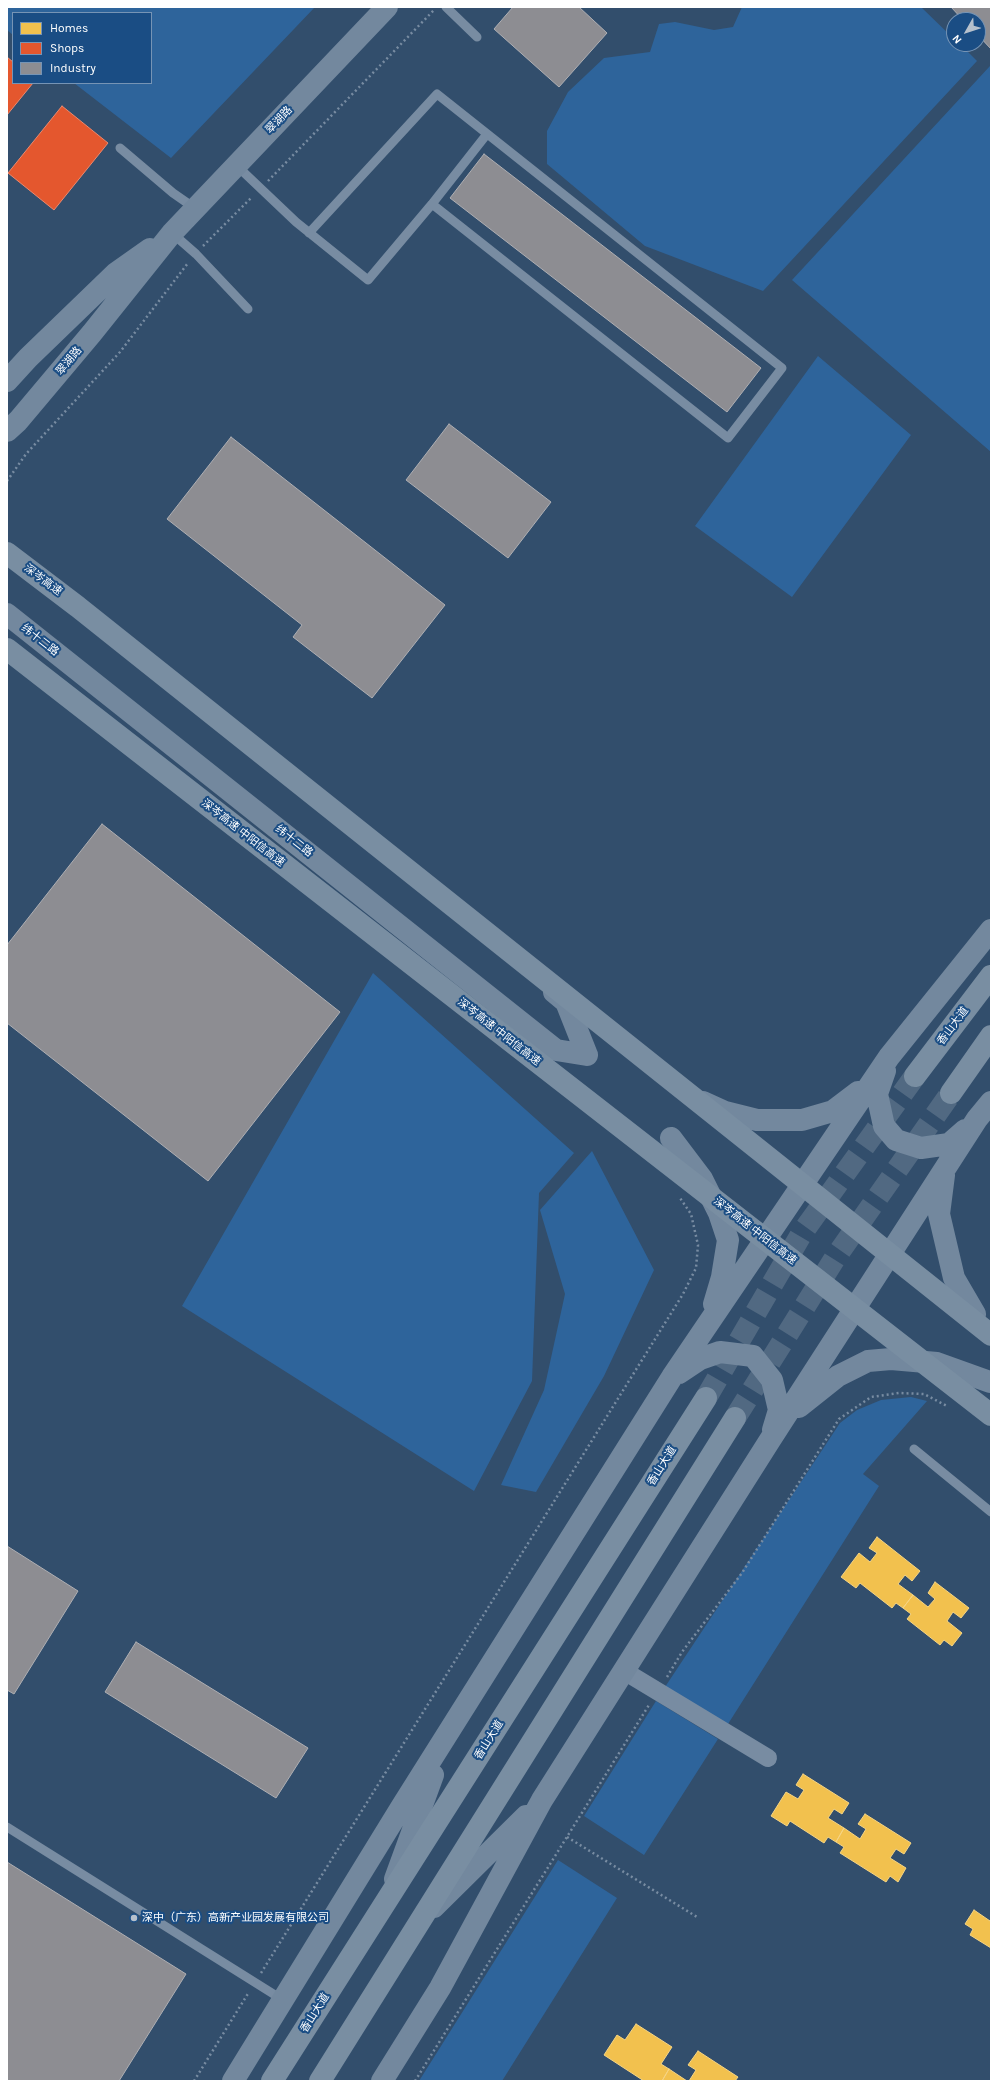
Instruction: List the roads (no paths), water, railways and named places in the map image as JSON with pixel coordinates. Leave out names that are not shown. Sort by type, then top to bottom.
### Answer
[{"type":"highway","points":[[7,543],[78,607],[991,1335]]},
{"type":"highway","name":"深岑高速","points":[[7,553],[78,607]]},
{"type":"highway","name":"深岑高速 中阳信高速","points":[[7,649],[991,1416]]},
{"type":"highway","name":"香山大道","points":[[915,1076],[991,976]]},
{"type":"highway","points":[[951,1093],[991,1036]]},
{"type":"highway","name":"香山大道","points":[[272,2081],[706,1398]]},
{"type":"highway","points":[[320,2081],[735,1418]]},
{"type":"main road","name":"翠湖路","points":[[7,445],[13,426],[92,333],[172,233],[387,7]]},
{"type":"main road","name":"翠湖路","points":[[7,381],[28,358],[116,273],[172,233]]},
{"type":"main road","points":[[7,547],[13,567]]},
{"type":"main road","name":"纬十二路","points":[[8,616],[556,1050],[587,1055],[566,1002],[13,567]]},
{"type":"main road","points":[[233,2081],[672,1377],[889,1057],[991,930]]},
{"type":"main road","points":[[889,1057],[877,1094],[884,1126],[896,1140],[921,1148],[949,1144],[977,1119]]},
{"type":"main road","points":[[678,1089],[725,1112],[757,1120],[802,1120],[833,1111],[872,1082]]},
{"type":"main road","points":[[382,2081],[440,1988],[542,1800],[944,1169],[977,1119],[991,1102]]},
{"type":"main road","points":[[671,1138],[702,1179],[719,1213],[728,1240],[722,1277],[708,1323]]},
{"type":"main road","points":[[944,1169],[939,1214],[954,1278],[975,1314]]},
{"type":"main road","points":[[672,1377],[700,1359],[720,1352],[753,1356],[772,1380],[779,1410],[770,1440]]},
{"type":"main road","points":[[783,1420],[838,1376],[868,1361],[891,1359],[937,1363],[990,1382]]},
{"type":"main road","points":[[388,1898],[448,1734]]},
{"type":"main road","points":[[420,1921],[542,1800]]},
{"type":"street","points":[[624,1670],[768,1758]]},
{"type":"lane","points":[[446,7],[477,37]]},
{"type":"lane","points":[[309,233],[437,94],[782,368],[728,438],[432,204]]},
{"type":"lane","points":[[236,165],[309,233],[368,280],[432,204],[487,134]]},
{"type":"lane","points":[[120,148],[173,193],[196,209]]},
{"type":"lane","points":[[172,233],[196,254],[248,309]]},
{"type":"lane","points":[[914,1449],[991,1512]]},
{"type":"lane","points":[[7,1827],[283,2000]]},
{"type":"tunnel","points":[[706,1398],[802,1233],[915,1076]]},
{"type":"tunnel","points":[[735,1418],[835,1258],[951,1093]]},
{"type":"place","name":"深中（广东）高新产业园发展有限公司","points":[[134,1918]]}]
